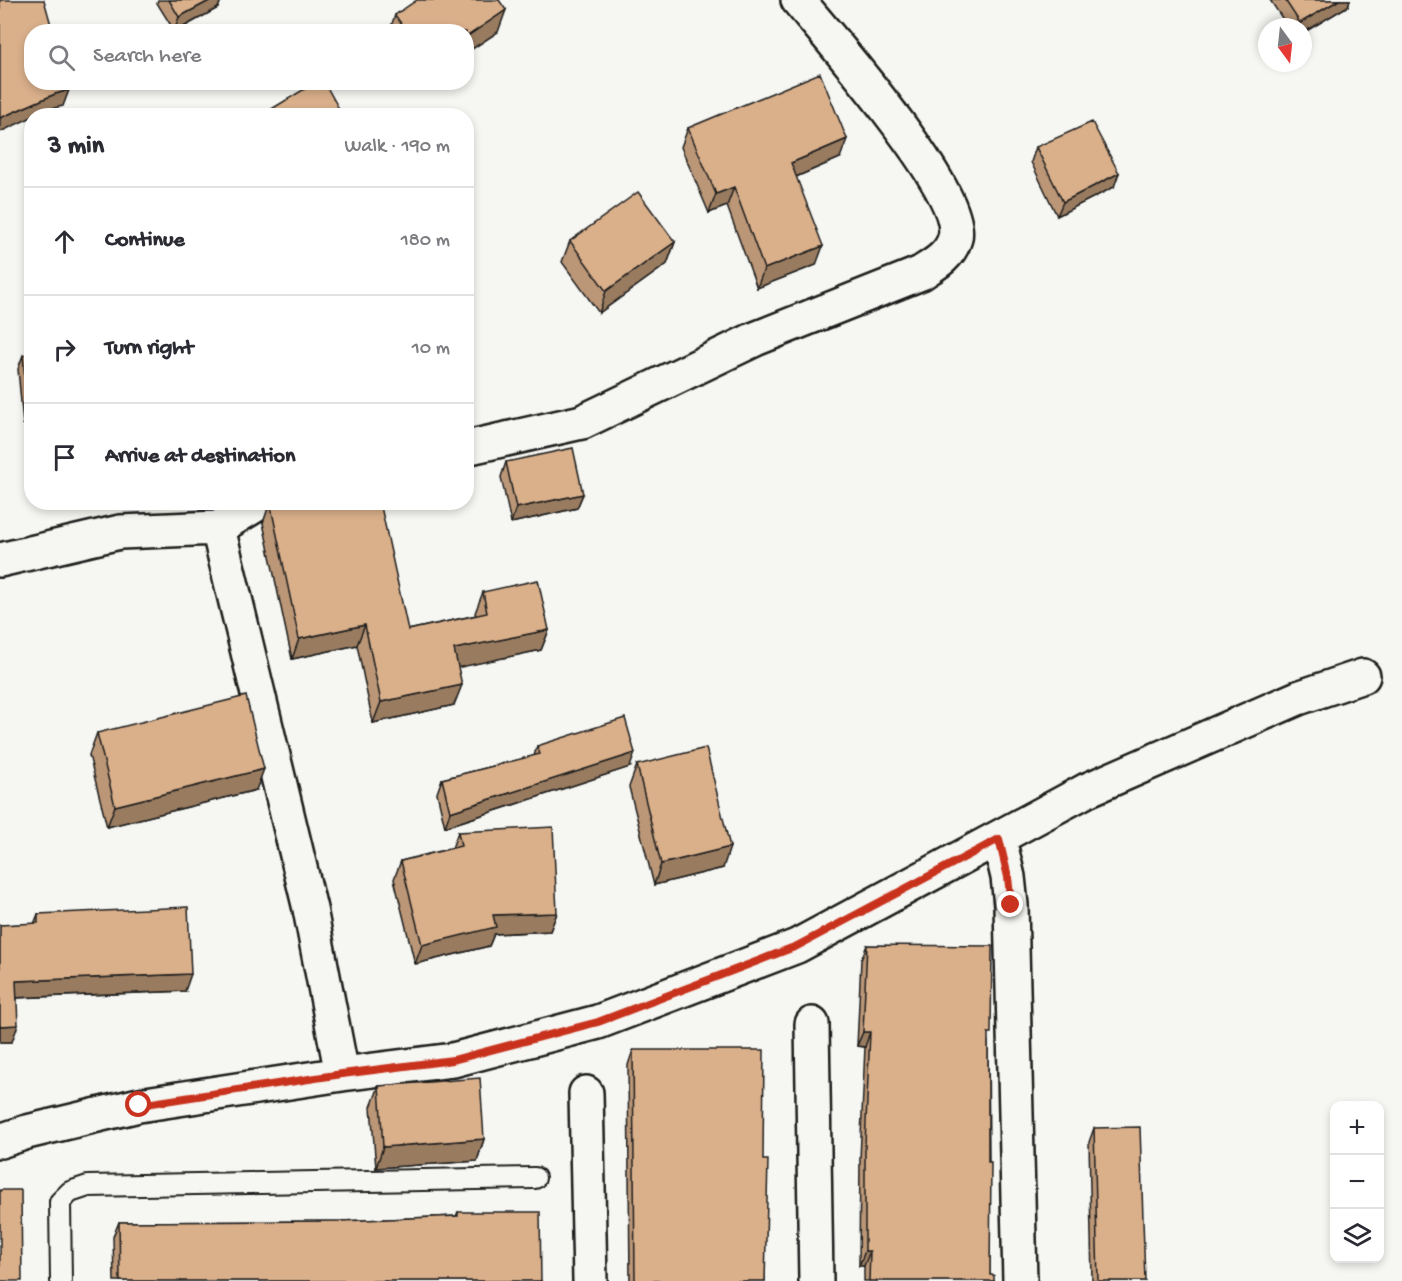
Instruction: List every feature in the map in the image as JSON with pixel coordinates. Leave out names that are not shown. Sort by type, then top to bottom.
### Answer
[{"type":"street","points":[[474,446],[582,422],[755,339],[921,273],[945,257],[955,237],[951,209],[894,118],[798,0]]},
{"type":"street","points":[[0,560],[120,532],[218,528],[247,510]]},
{"type":"street","points":[[218,528],[310,909],[342,1074]]},
{"type":"street","points":[[0,1141],[27,1132],[139,1105],[342,1074],[453,1060],[598,1022],[797,946],[1087,790],[1299,698],[1363,675]]},
{"type":"street","points":[[999,839],[1008,877],[1011,905],[1020,1281]]},
{"type":"street","points":[[812,1024],[816,1281]]},
{"type":"street","points":[[586,1093],[590,1281]]},
{"type":"lane","points":[[61,1281],[60,1202],[70,1192],[88,1186],[536,1178]]},
{"type":"building","points":[[0,0],[44,0],[51,24],[24,24],[24,90],[69,90],[0,118]]},
{"type":"building","points":[[169,0],[211,0],[179,17]]},
{"type":"building","points":[[417,0],[499,0],[506,10],[474,32],[474,24],[401,24],[395,15]]},
{"type":"building","points":[[1285,0],[1339,0],[1308,18],[1297,18]]},
{"type":"building","points":[[820,73],[847,139],[791,163],[823,246],[764,269],[734,187],[716,194],[688,128]]},
{"type":"building","points":[[303,90],[328,90],[339,108],[273,108]]},
{"type":"building","points":[[1092,122],[1119,173],[1063,202],[1036,147]]},
{"type":"building","points":[[638,192],[675,242],[606,291],[570,241]]},
{"type":"building","points":[[573,448],[583,494],[516,508],[506,462]]},
{"type":"building","points":[[272,510],[382,510],[408,630],[487,613],[483,592],[538,580],[549,630],[454,649],[462,685],[381,702],[365,625],[299,639]]},
{"type":"building","points":[[246,696],[264,769],[115,806],[97,733]]},
{"type":"building","points":[[625,718],[635,753],[450,812],[442,779],[540,754],[537,746]]},
{"type":"building","points":[[706,748],[730,847],[661,864],[637,765]]},
{"type":"building","points":[[553,827],[557,913],[493,915],[496,927],[422,945],[401,861],[461,846],[458,832]]},
{"type":"building","points":[[188,907],[191,974],[16,981],[18,1025],[0,1026],[0,925],[38,923],[38,914]]},
{"type":"building","points":[[867,945],[992,946],[991,1033],[988,1033],[988,1162],[991,1162],[990,1275],[994,1275],[994,1281],[869,1281],[870,1251],[865,1251],[865,1145],[870,1032],[863,1032]]},
{"type":"building","points":[[633,1050],[764,1050],[763,1160],[768,1160],[765,1281],[635,1281]]},
{"type":"building","points":[[480,1078],[484,1139],[383,1147],[379,1086]]},
{"type":"building","points":[[1140,1127],[1145,1281],[1098,1281],[1094,1128]]},
{"type":"building","points":[[0,1190],[21,1190],[22,1281],[0,1281]]},
{"type":"building","points":[[458,1212],[540,1212],[541,1281],[120,1281],[119,1222],[341,1221],[458,1216]]},
{"type":"route","points":[[139,1105],[342,1074],[453,1060],[598,1022],[797,946],[999,839],[1008,877],[1011,905]]}]
